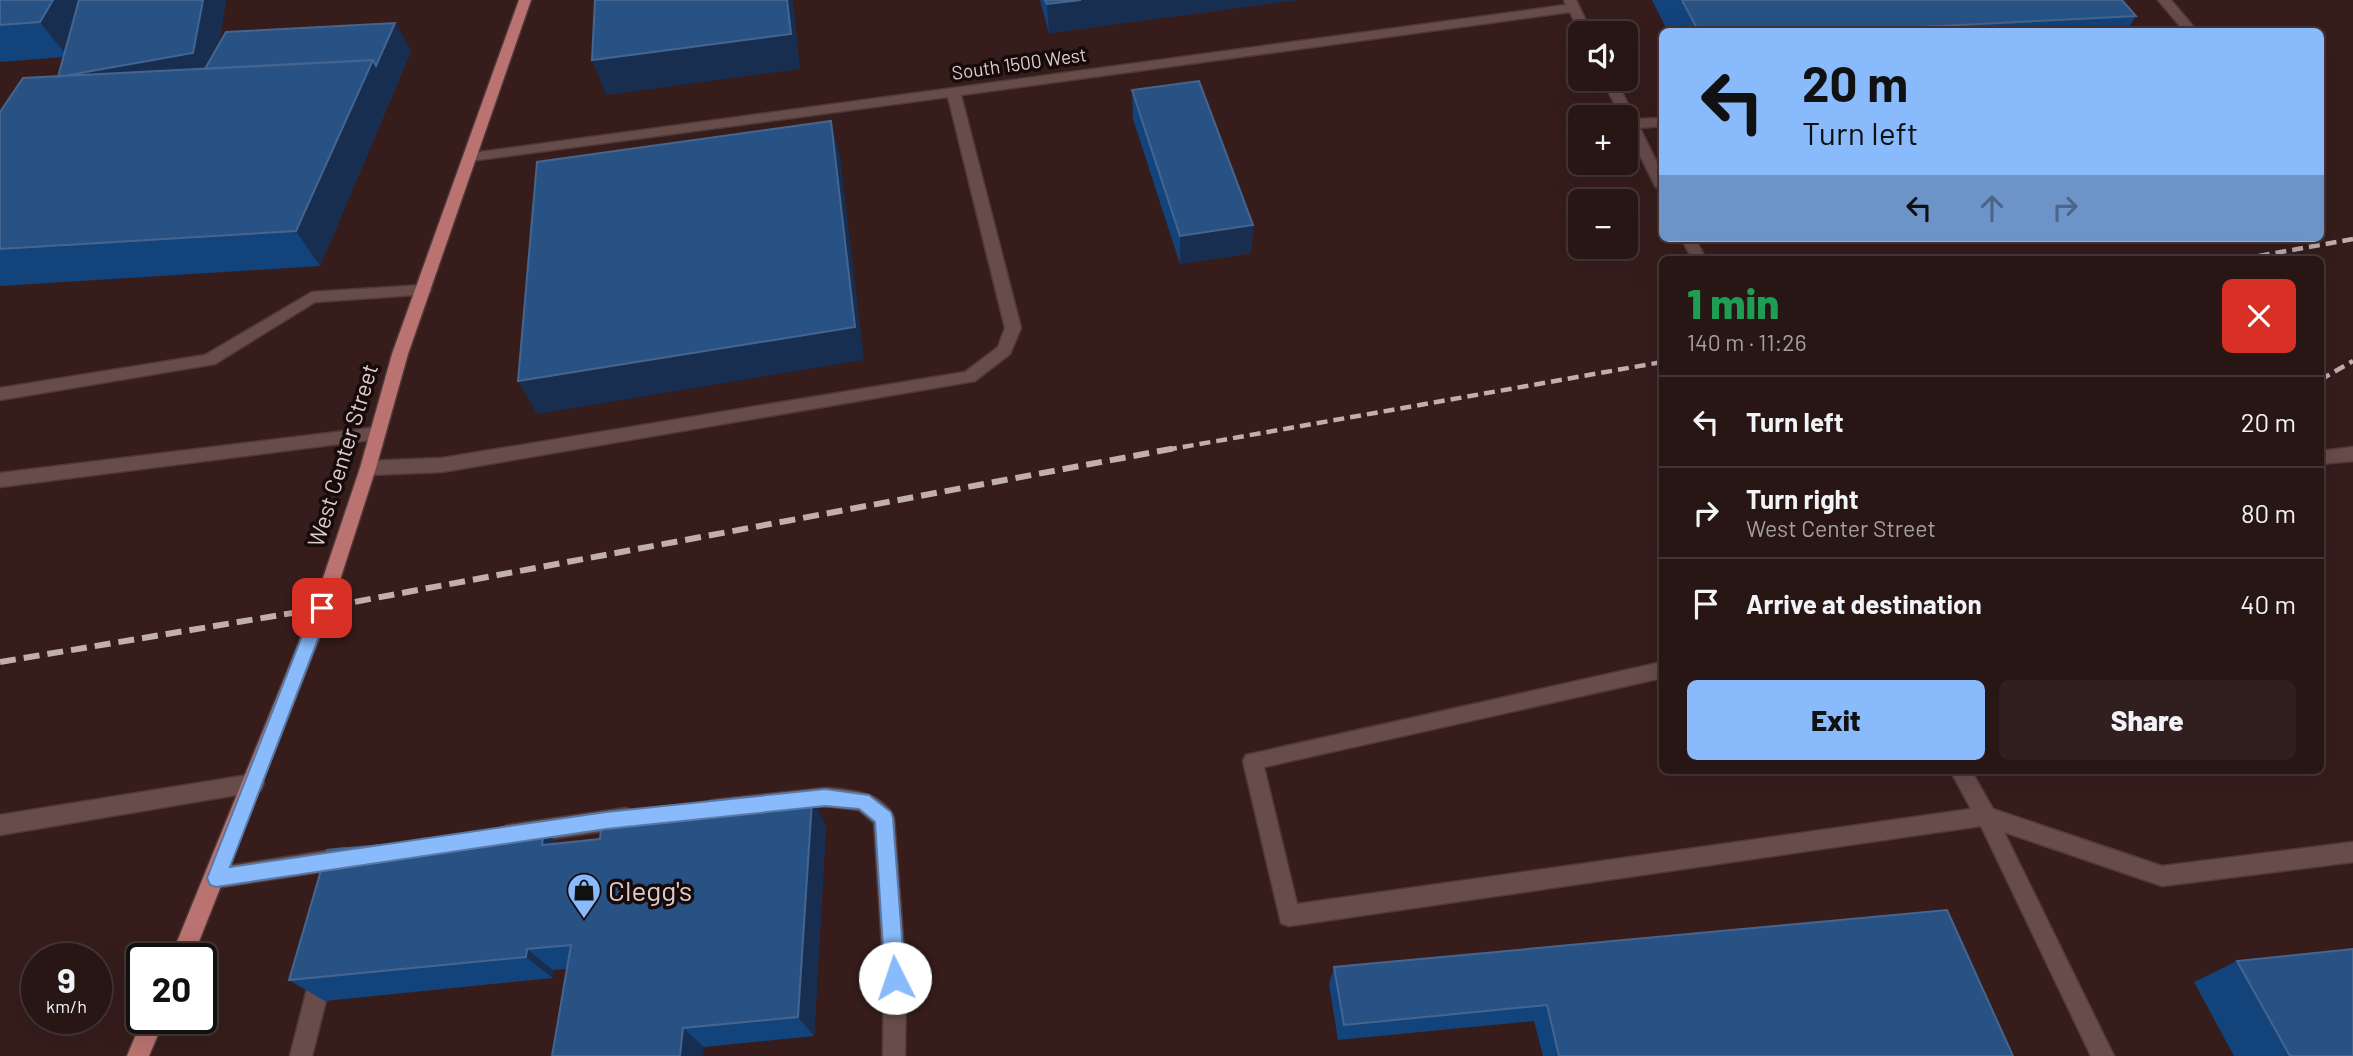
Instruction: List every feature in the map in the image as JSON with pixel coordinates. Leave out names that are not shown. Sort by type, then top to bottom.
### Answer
[{"type":"main road","name":"West Center Street","points":[[188,943],[322,608],[368,468],[400,354],[524,0]]},
{"type":"main road","points":[[138,1056],[147,1034]]},
{"type":"street","points":[[2164,0],[2188,28]]},
{"type":"street","name":"South 1500 West","points":[[470,157],[954,92],[1572,4]]},
{"type":"street","points":[[1572,4],[1580,21]]},
{"type":"street","points":[[368,468],[442,465],[969,377],[1004,350],[1013,328],[954,92]]},
{"type":"street","points":[[1638,124],[1659,122]]},
{"type":"street","points":[[1638,137],[1659,181]]},
{"type":"street","points":[[0,394],[209,360],[312,297],[423,290]]},
{"type":"street","points":[[0,480],[378,433]]},
{"type":"street","points":[[2324,458],[2353,454]]},
{"type":"street","points":[[1659,671],[1252,761],[1289,916],[1986,816],[2162,876],[2353,852]]},
{"type":"street","points":[[1962,774],[1986,816],[2102,1056]]},
{"type":"street","points":[[0,825],[254,783]]},
{"type":"street","points":[[688,812],[825,797],[863,801],[884,818],[895,978],[894,1056]]},
{"type":"street","points":[[485,838],[647,816]]},
{"type":"street","points":[[216,878],[357,856],[344,884]]},
{"type":"street","points":[[301,1056],[327,950]]},
{"type":"building","points":[[0,0],[53,0],[40,22],[0,25]]},
{"type":"building","points":[[79,0],[203,0],[193,53],[58,77]]},
{"type":"building","points":[[595,0],[787,0],[791,34],[592,60]]},
{"type":"building","points":[[1045,0],[1081,0],[1047,4]]},
{"type":"building","points":[[1682,0],[2122,0],[2136,16],[1900,28],[1697,28]]},
{"type":"building","points":[[395,23],[376,66],[373,60],[205,69],[226,32]]},
{"type":"building","points":[[373,60],[296,231],[0,249],[0,112],[23,78]]},
{"type":"building","points":[[1199,81],[1253,225],[1180,236],[1132,90]]},
{"type":"building","points":[[831,121],[855,327],[518,381],[537,162]]},
{"type":"building","name":"Clegg's","points":[[812,800],[798,1017],[683,1028],[680,1056],[552,1056],[571,945],[527,949],[526,957],[289,980],[327,850],[544,830],[542,845],[600,839],[602,819]]},
{"type":"building","points":[[1947,910],[2013,1056],[1559,1056],[1547,1005],[1344,1025],[1334,967]]},
{"type":"building","points":[[2353,949],[2353,1056],[2290,1056],[2237,961]]},
{"type":"railway","points":[[2259,256],[2353,239]]},
{"type":"railway","points":[[2324,378],[2353,361]]},
{"type":"railway","points":[[1166,450],[1659,363]]},
{"type":"railway","points":[[0,662],[322,608],[1176,448]]},
{"type":"place","name":"Clegg's","points":[[584,920]]},
{"type":"route","points":[[322,608],[216,878],[606,821],[825,797],[863,801],[884,818],[895,978]]}]
